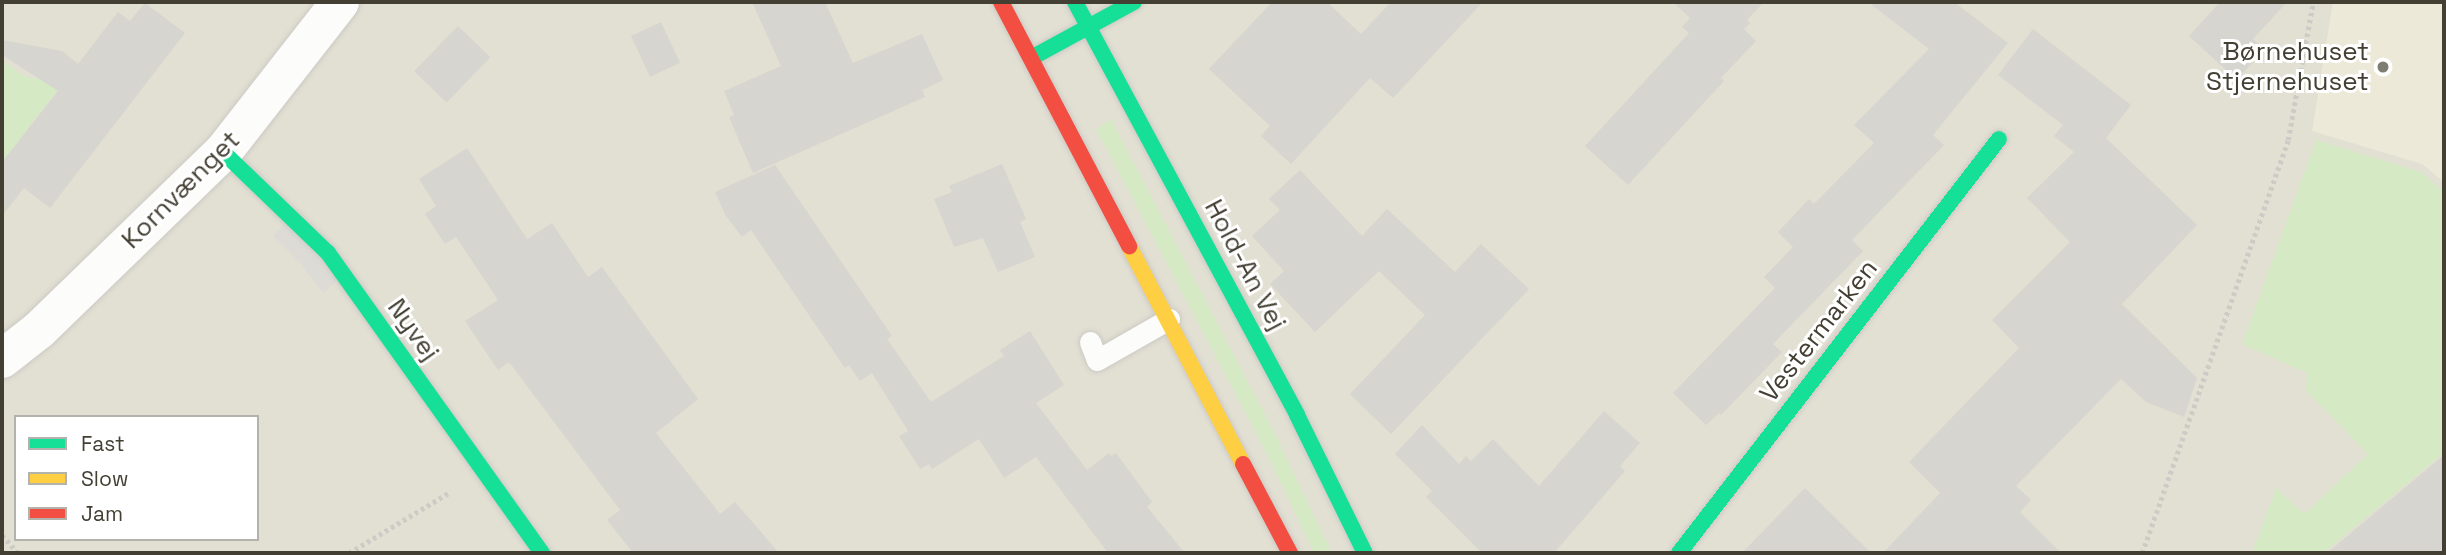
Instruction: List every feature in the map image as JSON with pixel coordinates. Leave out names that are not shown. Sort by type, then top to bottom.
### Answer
[{"type":"street","name":"Kornvænget","points":[[2,359],[40,330],[223,152],[340,2]]},
{"type":"street","points":[[1001,2],[1033,57],[1290,553]]},
{"type":"street","name":"Hold-An Vej","points":[[1075,2],[1297,415],[1365,553]]},
{"type":"street","points":[[1033,57],[1134,2]]},
{"type":"street","name":"Vestermarken","points":[[1679,553],[1999,139]]},
{"type":"street","name":"Nyvej","points":[[223,152],[328,253],[542,553]]},
{"type":"lane","points":[[1090,342],[1097,360],[1169,319]]},
{"type":"path","points":[[2142,553],[2288,140],[2314,2]]},
{"type":"path","points":[[349,553],[484,472]]},
{"type":"path","points":[[2,535],[18,553]]},
{"type":"shaded area","points":[[2,2],[2444,2],[2444,553],[2,553]]},
{"type":"shaded area","name":"Børnehuset Stjernehuset","points":[[2333,2],[2444,2],[2444,182],[2422,164],[2312,131]]},
{"type":"shaded area","points":[[285,223],[338,280],[323,293],[300,263],[273,236]]},
{"type":"green space","points":[[2,60],[24,76],[62,84],[2,162]]},
{"type":"green space","points":[[1111,119],[1273,430],[1332,553],[1314,553],[1267,454],[1096,129]]},
{"type":"green space","points":[[2316,140],[2421,172],[2444,192],[2444,453],[2323,553],[2252,553],[2276,488],[2304,514],[2368,454],[2306,391],[2307,373],[2242,344]]},
{"type":"building","points":[[752,2],[825,2],[853,63],[922,34],[943,80],[922,90],[925,97],[753,173],[729,117],[734,115],[724,91],[781,66]]},
{"type":"building","points":[[1272,2],[1327,2],[1361,34],[1391,2],[1483,2],[1393,98],[1370,78],[1291,164],[1261,136],[1270,126],[1209,69]]},
{"type":"building","points":[[1673,2],[1764,2],[1747,20],[1750,23],[1744,29],[1756,41],[1721,78],[1724,81],[1628,185],[1585,146],[1689,33],[1682,27],[1690,18]]},
{"type":"building","points":[[1868,2],[1954,2],[2008,43],[1933,135],[1944,145],[1852,240],[1863,251],[1773,344],[1782,352],[1721,415],[1719,413],[1706,425],[1673,393],[1775,288],[1764,277],[1793,247],[1778,232],[1809,199],[1814,204],[1874,143],[1854,125],[1929,49]]},
{"type":"building","points":[[2220,2],[2287,2],[2253,39],[2264,49],[2237,80],[2189,36]]},
{"type":"building","points":[[145,3],[185,33],[50,208],[24,188],[2,216],[2,162],[58,91],[2,55],[2,40],[62,51],[78,64],[118,12],[130,21]]},
{"type":"building","points":[[661,22],[680,63],[650,77],[631,36]]},
{"type":"building","points":[[458,26],[490,57],[447,103],[414,71]]},
{"type":"building","points":[[2033,29],[2131,105],[2106,138],[2197,225],[2122,304],[2197,378],[2184,417],[2146,402],[2121,379],[2016,486],[2031,500],[2020,512],[2061,553],[1883,553],[1940,493],[1909,462],[2019,348],[1992,320],[2070,242],[2027,198],[2074,152],[2054,136],[2063,125],[1998,75]]},
{"type":"building","points":[[467,148],[527,239],[552,223],[588,277],[602,267],[698,399],[656,433],[720,514],[735,502],[779,553],[633,553],[607,520],[620,510],[509,362],[498,370],[465,321],[498,300],[456,237],[445,244],[425,214],[436,206],[419,179]]},
{"type":"building","points":[[1002,164],[1026,219],[1020,222],[1035,257],[998,272],[983,238],[954,247],[934,199],[952,192],[949,186]]},
{"type":"building","points":[[775,165],[892,336],[887,339],[931,402],[1004,356],[1000,350],[1030,331],[1064,385],[1036,403],[1087,470],[1109,453],[1111,456],[1116,453],[1152,502],[1147,507],[1185,553],[1108,553],[1036,457],[1004,478],[979,439],[932,469],[929,464],[920,469],[899,436],[908,431],[872,373],[860,381],[849,365],[845,368],[751,230],[742,237],[726,216],[715,192]]},
{"type":"building","points":[[1300,170],[1362,236],[1387,209],[1455,272],[1481,244],[1529,289],[1391,434],[1350,394],[1425,315],[1379,271],[1315,332],[1270,284],[1284,271],[1252,236],[1280,210],[1269,199]]},
{"type":"building","points":[[1604,411],[1640,443],[1620,466],[1625,471],[1554,553],[1482,553],[1426,497],[1432,491],[1395,454],[1422,425],[1459,464],[1466,456],[1471,461],[1493,439],[1539,486]]},
{"type":"building","points":[[2444,455],[2444,553],[2327,553],[2370,517]]},
{"type":"building","points":[[1805,488],[1871,553],[1742,553]]},
{"type":"traffic: fast","points":[[1075,2],[1297,415],[1365,553]]},
{"type":"traffic: fast","points":[[1033,57],[1134,2]]},
{"type":"traffic: fast","points":[[1679,553],[1999,139]]},
{"type":"traffic: fast","points":[[223,152],[328,253],[542,553]]},
{"type":"traffic: slow","points":[[1129,246],[1243,464]]},
{"type":"traffic: jam","points":[[1001,2],[1129,246]]},
{"type":"traffic: jam","points":[[1243,464],[1290,553]]},
{"type":"place","name":"Børnehuset Stjernehuset","points":[[2383,67]]}]
